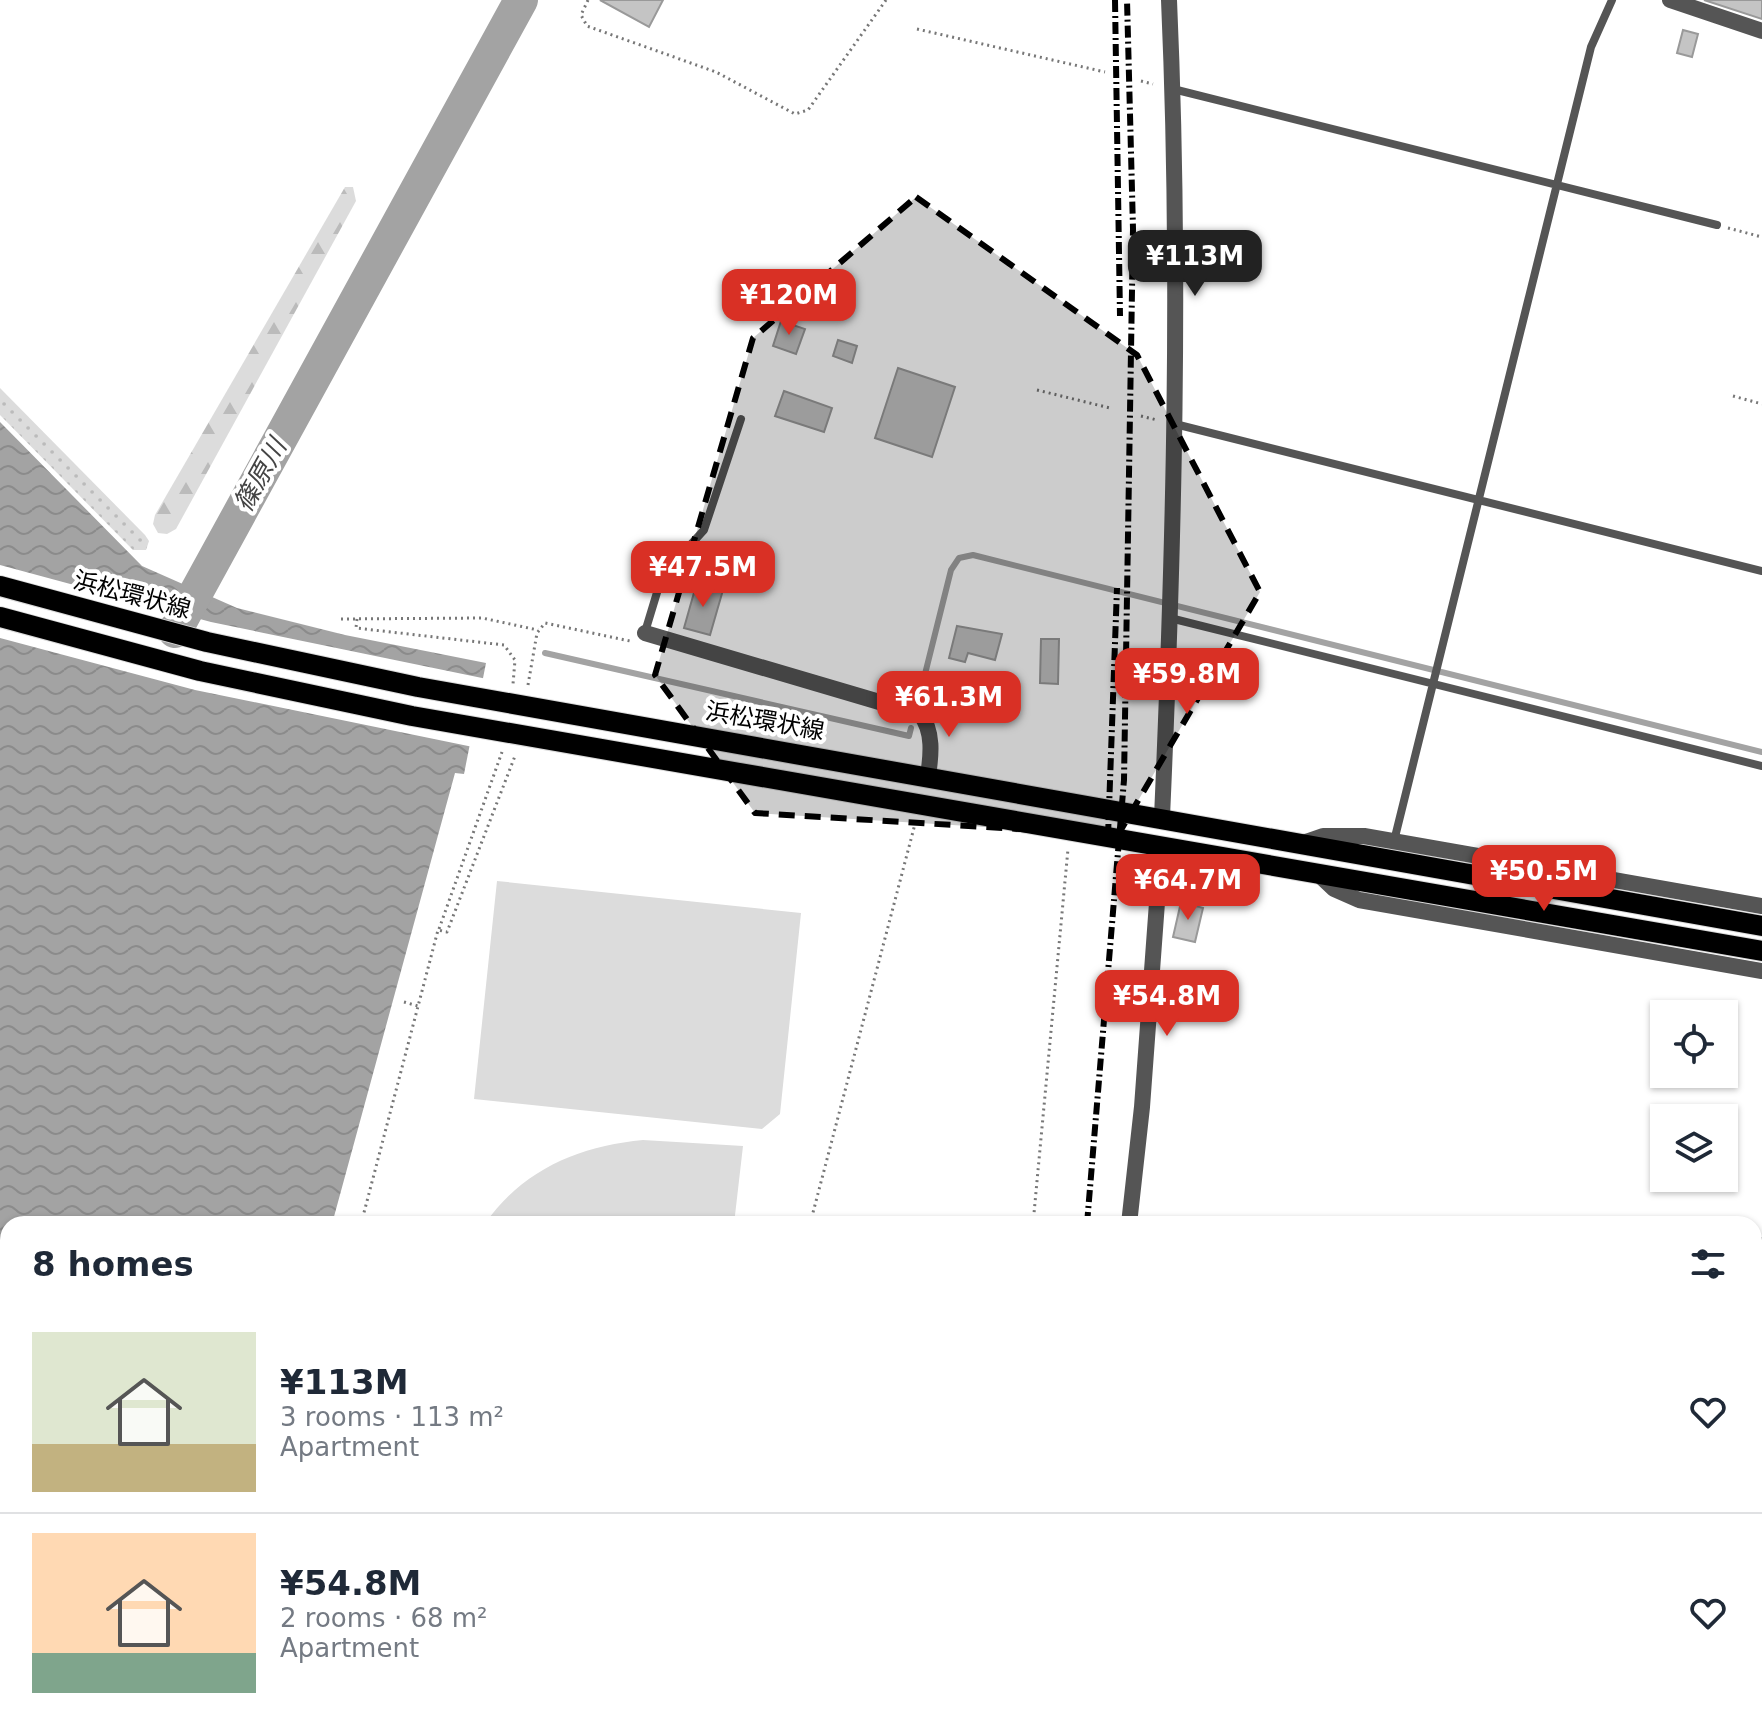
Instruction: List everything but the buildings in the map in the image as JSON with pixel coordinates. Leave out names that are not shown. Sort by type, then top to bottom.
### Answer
[{"type":"main road","name":"浜松環状線","points":[[0,586],[235,648],[489,699],[512,695],[952,781],[1762,926]]},
{"type":"main road","points":[[0,617],[200,671],[484,729],[504,740],[920,805],[1762,951]]},
{"type":"main road","points":[[504,740],[512,695]]},
{"type":"main road","points":[[947,810],[952,781]]},
{"type":"street","points":[[1162,817],[1175,424],[1173,89],[1169,0]]},
{"type":"street","points":[[1670,0],[1697,4],[1762,31]]},
{"type":"street","points":[[645,633],[920,714],[926,721],[930,742],[928,776]]},
{"type":"street","points":[[1298,844],[1344,834],[1762,906]]},
{"type":"street","points":[[1130,1216],[1142,1107],[1161,848]]},
{"type":"street","points":[[1316,872],[1334,889],[1359,900],[1762,971]]},
{"type":"lane","points":[[1394,841],[1591,47],[1612,0]]},
{"type":"lane","points":[[1173,89],[1717,225]]},
{"type":"lane","points":[[645,633],[662,576],[704,530],[741,419]]},
{"type":"lane","points":[[1175,424],[1762,571]]},
{"type":"lane","points":[[1170,609],[1762,766]]},
{"type":"path","points":[[588,0],[581,15],[587,26],[716,72],[795,114],[808,110],[886,0]]},
{"type":"path","points":[[917,29],[1105,72]]},
{"type":"path","points":[[1717,225],[1762,237]]},
{"type":"path","points":[[1037,390],[1110,408]]},
{"type":"path","points":[[1733,396],[1762,404]]},
{"type":"path","points":[[341,619],[482,618],[538,630]]},
{"type":"path","points":[[357,619],[356,628],[504,645],[515,660],[512,695]]},
{"type":"path","points":[[528,685],[538,630],[545,623],[632,642],[645,633]]},
{"type":"path","points":[[362,1216],[438,930],[499,766],[504,740]]},
{"type":"path","points":[[438,930],[447,932],[515,756]]},
{"type":"path","points":[[812,1216],[920,805]]},
{"type":"path","points":[[1034,1216],[1070,832]]},
{"type":"path","points":[[404,1002],[418,1006]]},
{"type":"highlighted area","points":[[916,197],[1137,355],[1260,592],[1118,835],[755,813],[655,675],[753,338]]},
{"type":"green space","points":[[345,187],[353,187],[356,201],[176,529],[167,534],[158,533],[153,524],[155,515]]},
{"type":"green space","points":[[0,388],[145,535],[149,541],[146,550],[133,550],[0,415]]},
{"type":"green space","points":[[497,881],[801,913],[780,1114],[762,1129],[474,1099]]},
{"type":"green space","points":[[643,1140],[743,1146],[735,1216],[491,1216],[534,1175],[575,1155]]},
{"type":"water","points":[[0,422],[142,566],[237,608],[345,635],[486,663],[464,774],[455,773],[334,1216],[0,1216]]},
{"type":"pier","points":[[0,565],[211,622],[487,679],[473,747],[195,690],[0,638]]},
{"type":"waterway","name":"篠原川","points":[[175,631],[521,0]]},
{"type":"waterway","points":[[918,702],[951,570],[959,558],[973,555],[1762,752]]},
{"type":"waterway","points":[[545,653],[909,736],[911,728]]},
{"type":"railway","points":[[1115,0],[1120,316]]},
{"type":"railway","points":[[1088,1216],[1124,780],[1133,229],[1127,0]]},
{"type":"railway","points":[[1108,836],[1117,588]]}]
